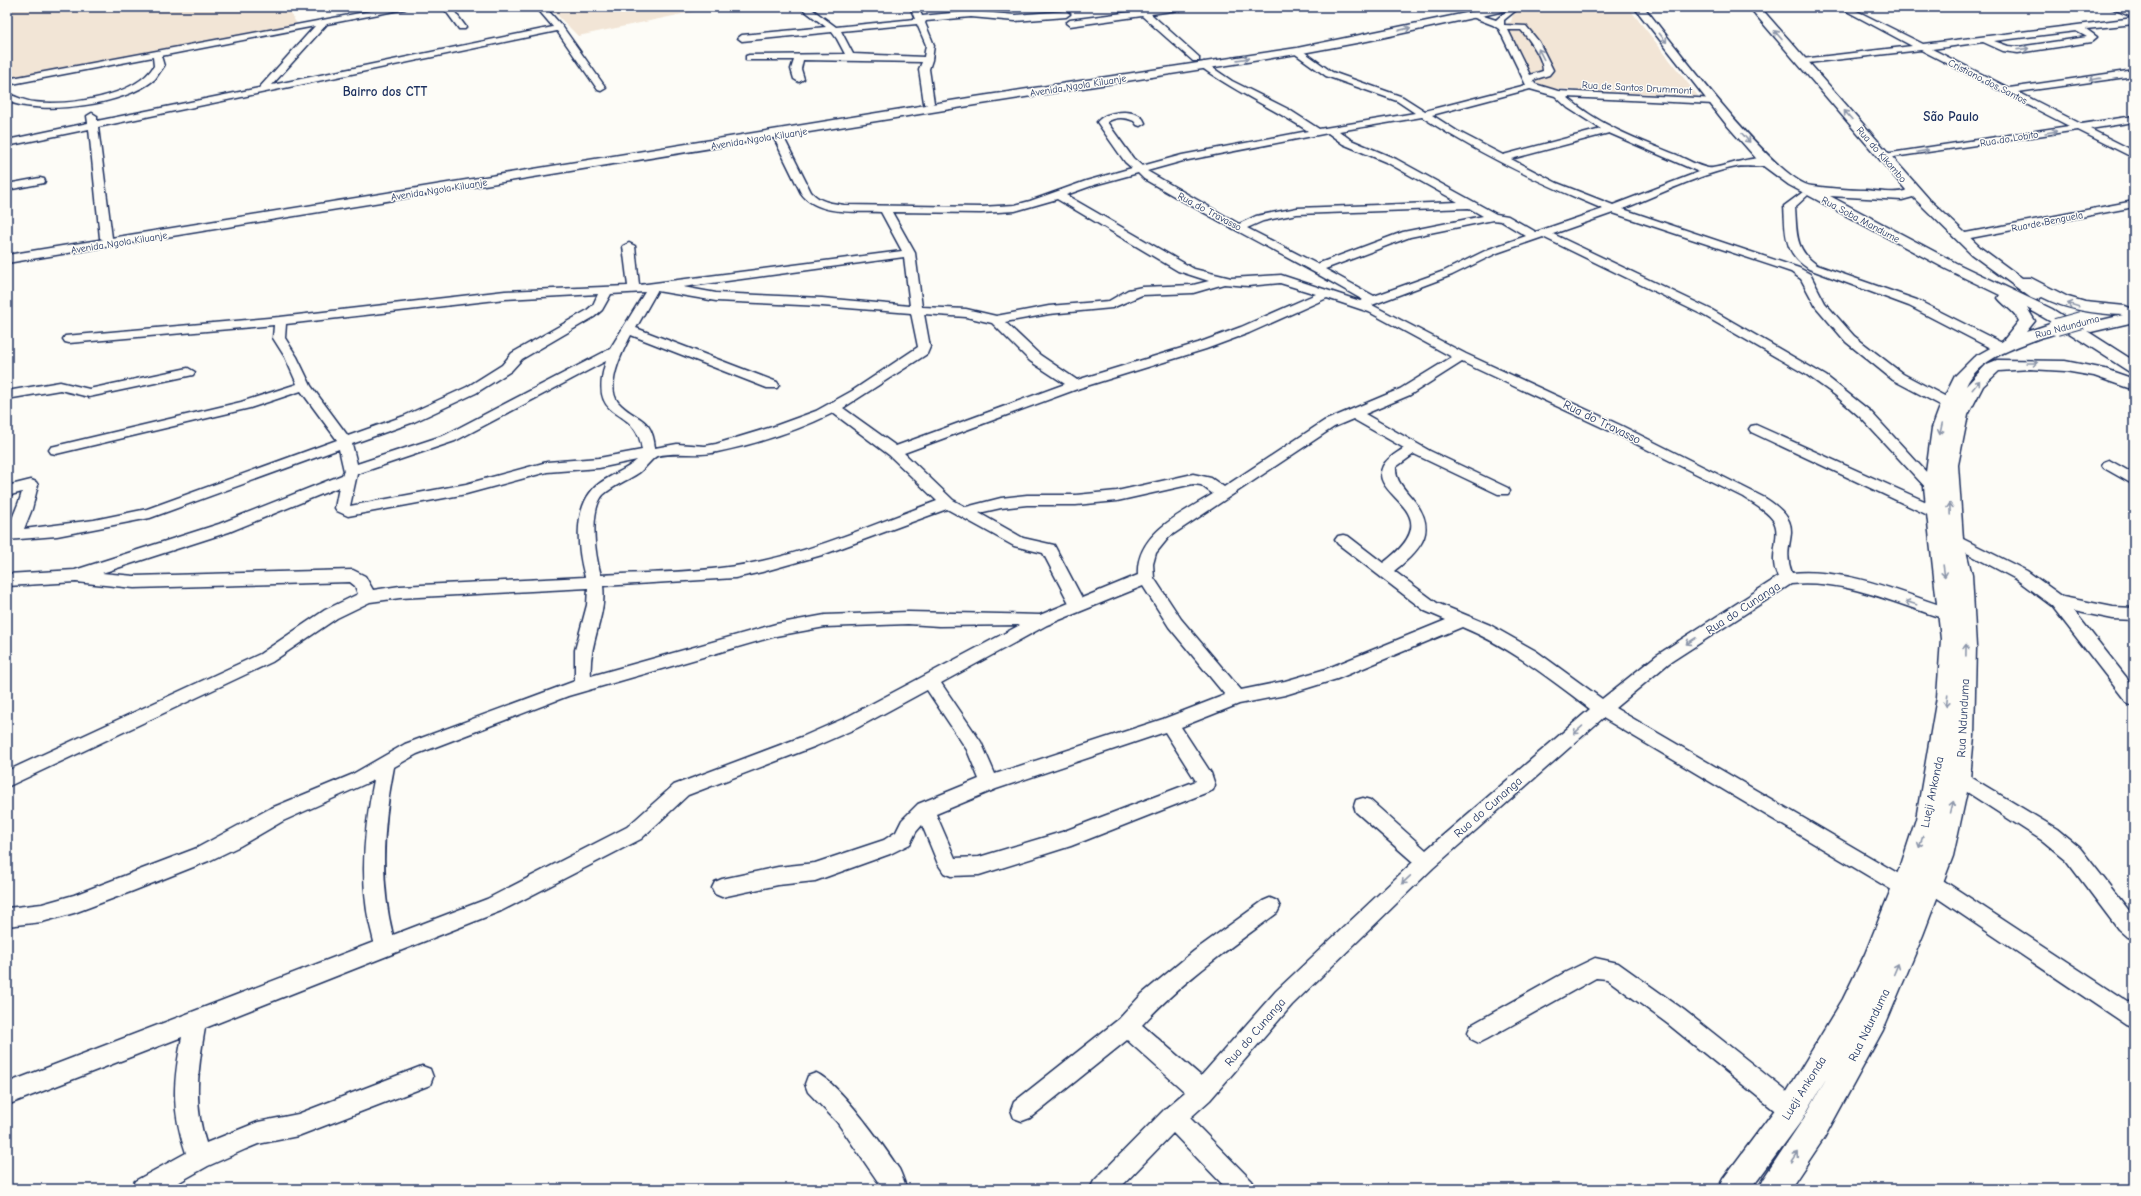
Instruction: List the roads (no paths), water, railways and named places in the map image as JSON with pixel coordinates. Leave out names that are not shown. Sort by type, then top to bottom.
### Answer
[{"type":"main road","points":[[1379,24],[1484,7]]},
{"type":"main road","name":"Avenida Ngola Kiluanje","points":[[7,252],[106,238],[929,103],[1200,62],[1297,51],[1367,38],[1509,7]]},
{"type":"main road","name":"Rua Soba Mandume","points":[[1639,7],[1714,101],[1767,162],[1778,171],[1828,205],[2046,312],[2134,368]]},
{"type":"main road","name":"Rua do Kikombo","points":[[1755,8],[1927,205],[1976,252],[2057,310],[2134,359]]},
{"type":"main road","points":[[1347,30],[1350,35],[1367,38]]},
{"type":"main road","points":[[1308,37],[1321,42],[1317,47]]},
{"type":"main road","name":"Avenida Ngola Kiluanje","points":[[7,259],[777,134],[1200,62],[1261,45]]},
{"type":"main road","points":[[1778,171],[1784,180],[1803,195],[1828,205],[1904,249],[2014,302],[2022,311],[2027,321],[2005,346]]},
{"type":"main road","points":[[1794,182],[1810,188],[1836,193],[1902,196],[1910,194],[1914,190]]},
{"type":"main road","points":[[1828,205],[1831,197],[1844,196],[1902,197],[1916,200],[1927,205]]},
{"type":"main road","points":[[1960,236],[2020,277],[2056,299],[2084,308],[2131,313]]},
{"type":"main road","name":"Rua Ndunduma","points":[[1772,1189],[1814,1128],[1873,1021],[1941,856],[1959,778],[1966,647],[1962,575],[1953,539],[1949,465],[1959,415],[1987,363],[2005,346],[2131,313]]},
{"type":"main road","name":"Rua Ndunduma","points":[[1987,363],[2032,347],[2062,330]]},
{"type":"main road","points":[[1987,363],[2051,363],[2093,370],[2113,376],[2134,385]]},
{"type":"main road","name":"Lueji Ankonda","points":[[1733,1189],[1792,1110],[1856,1001],[1876,959],[1928,819],[1939,761],[1948,697],[1951,639],[1933,487],[1941,428],[1949,404],[1960,379],[1987,363]]},
{"type":"street","points":[[7,82],[405,7]]},
{"type":"street","points":[[447,7],[462,27]]},
{"type":"street","points":[[540,7],[559,28],[601,88]]},
{"type":"street","points":[[804,7],[835,29],[846,46],[850,58]]},
{"type":"street","points":[[914,7],[921,20],[930,45],[928,60],[924,69],[929,103]]},
{"type":"street","points":[[1059,7],[1073,23],[1140,10],[1186,7]]},
{"type":"street","points":[[1516,7],[1500,19],[1501,26],[1530,82],[1543,91],[1558,94],[1580,112],[1612,129],[1708,172]]},
{"type":"street","points":[[1755,8],[1772,7]]},
{"type":"street","name":"Cristiano dos Santos","points":[[1843,7],[2134,155]]},
{"type":"street","points":[[2113,7],[2134,16]]},
{"type":"street","points":[[1140,10],[1200,62],[1229,83],[1285,111],[1317,132]]},
{"type":"street","points":[[742,38],[970,14],[1014,18],[1066,14]]},
{"type":"street","points":[[777,134],[806,194],[814,202],[844,208],[999,210],[1033,204],[1090,183],[1138,170],[1240,146],[1425,114],[1530,82],[1546,73],[1548,70],[1542,55],[1528,32],[1523,28],[1501,26],[1471,15]]},
{"type":"street","points":[[1802,62],[1919,46],[1930,48],[2134,21]]},
{"type":"street","points":[[262,90],[324,22]]},
{"type":"street","points":[[7,143],[559,28]]},
{"type":"street","points":[[1986,40],[2006,49],[2018,50],[2091,39],[2093,37],[2077,28]]},
{"type":"street","points":[[1297,51],[1336,78],[1388,94],[1425,114],[1453,133],[1553,185],[1613,209],[1768,260],[1801,273],[1806,277],[1820,304],[1850,339],[1898,377],[1949,404]]},
{"type":"street","points":[[7,96],[14,100],[37,105],[91,102],[133,88],[152,76],[159,66],[156,53]]},
{"type":"street","points":[[749,58],[928,60]]},
{"type":"street","points":[[798,58],[796,69],[799,79]]},
{"type":"street","points":[[2008,92],[2134,73]]},
{"type":"street","name":"Rua de Santos Drummont","points":[[1558,94],[1714,101]]},
{"type":"street","points":[[91,102],[106,238]]},
{"type":"street","name":"Rua do Travasso","points":[[1140,123],[1138,119],[1129,116],[1107,118],[1102,122],[1138,170],[1209,212],[1241,227],[1316,268],[1368,302],[1461,357],[1617,429],[1767,506],[1782,524],[1784,534],[1780,560],[1787,579]]},
{"type":"street","name":"Rua do Lobito","points":[[1884,157],[2134,119]]},
{"type":"street","points":[[1501,158],[1612,129]]},
{"type":"street","points":[[1330,130],[1347,142],[1392,161],[1492,217]]},
{"type":"street","points":[[1058,195],[1182,269],[1221,281],[1247,282],[1277,279],[1326,294],[1368,302],[1448,272],[1493,251],[1613,209],[1708,172],[1736,164],[1767,162]]},
{"type":"street","points":[[7,186],[40,181]]},
{"type":"street","points":[[1803,195],[1789,206],[1790,238],[1796,252],[1803,261],[1813,267],[1913,303],[2005,346]]},
{"type":"street","points":[[1241,227],[1260,218],[1297,211],[1471,204]]},
{"type":"street","name":"Rua de Benguela","points":[[1960,236],[2134,204]]},
{"type":"street","points":[[280,321],[279,338],[291,357],[304,386],[328,420],[337,429],[345,443],[350,475],[342,508],[348,511],[466,489],[540,468],[599,463],[677,448],[705,450],[717,448],[808,419],[834,408],[922,351],[924,343],[917,310],[914,272],[910,253],[884,208]]},
{"type":"street","points":[[1316,268],[1407,234],[1492,217],[1504,218],[1538,235],[1634,275],[1716,316],[1809,370],[1839,391],[1866,415],[1933,487]]},
{"type":"street","points":[[629,246],[634,290]]},
{"type":"street","points":[[70,339],[280,321],[498,296],[656,288],[910,253]]},
{"type":"street","points":[[1801,273],[1813,267]]},
{"type":"street","points":[[996,320],[1049,310],[1112,304],[1132,293],[1142,291],[1193,289],[1221,281]]},
{"type":"street","points":[[656,288],[716,297],[822,302],[982,315],[996,320],[1035,358],[1075,385]]},
{"type":"street","points":[[649,454],[645,433],[642,426],[615,407],[609,400],[607,383],[615,352],[656,288]]},
{"type":"street","points":[[10,534],[57,531],[87,527],[150,513],[345,443],[433,409],[496,375],[508,366],[517,356],[590,314],[598,306],[606,291]]},
{"type":"street","points":[[894,452],[1075,385],[1202,346],[1245,330],[1326,294]]},
{"type":"street","points":[[630,330],[711,360],[772,385]]},
{"type":"street","points":[[76,576],[217,530],[350,475],[450,438],[487,420],[564,377],[615,352]]},
{"type":"street","points":[[1237,698],[1175,623],[1146,578],[1145,564],[1153,544],[1164,533],[1224,495],[1328,424],[1405,392],[1461,357]]},
{"type":"street","points":[[7,395],[60,386],[72,388],[76,392],[89,393],[188,372]]},
{"type":"street","points":[[56,450],[245,405],[304,386]]},
{"type":"street","points":[[834,408],[894,452],[948,503],[1019,542],[1049,549],[1079,607]]},
{"type":"street","points":[[1353,413],[1413,448],[1502,491]]},
{"type":"street","points":[[1756,429],[1935,512]]},
{"type":"street","points":[[1384,570],[1412,547],[1418,533],[1417,515],[1413,507],[1393,485],[1388,472],[1390,466],[1413,448]]},
{"type":"street","points":[[584,684],[582,657],[584,644],[595,607],[596,587],[590,563],[587,537],[590,504],[599,491],[638,467],[649,454]]},
{"type":"street","points":[[2109,465],[2134,480]]},
{"type":"street","points":[[965,512],[1001,503],[1020,501],[1076,500],[1117,496],[1197,479],[1207,482],[1224,495]]},
{"type":"street","points":[[7,491],[31,485],[26,509],[10,534]]},
{"type":"street","points":[[7,779],[266,658],[331,614],[366,597],[400,592],[513,587],[594,580],[734,572],[764,567],[826,548],[885,524],[948,503]]},
{"type":"street","points":[[1953,539],[2016,572],[2039,586],[2058,602],[2134,699]]},
{"type":"street","points":[[1343,540],[1431,607],[1484,629],[1530,655],[1602,709],[1904,887]]},
{"type":"street","points":[[7,580],[76,576],[134,582],[353,576],[359,579],[364,585],[366,597]]},
{"type":"street","name":"Rua do Cunanga","points":[[1102,1189],[1173,1117],[1202,1092],[1284,998],[1426,862],[1602,709],[1663,659],[1787,579],[1802,576],[1828,578],[1948,614]]},
{"type":"street","points":[[7,1094],[494,906],[634,834],[681,790],[810,741],[888,705],[1041,621],[1079,607],[1146,578]]},
{"type":"street","points":[[2058,602],[2113,613],[2134,614]]},
{"type":"street","points":[[7,917],[42,912],[74,904],[204,854],[233,840],[276,815],[357,780],[411,749],[584,684],[698,651],[776,630],[825,621],[908,618],[939,620],[1021,619],[1041,621]]},
{"type":"street","points":[[722,888],[778,876],[815,872],[896,843],[903,838],[909,826],[925,810],[990,783],[1169,724],[1237,698],[1285,688],[1332,674],[1462,620]]},
{"type":"street","points":[[930,681],[975,747],[990,783]]},
{"type":"street","points":[[925,810],[948,864],[951,867],[979,866],[1064,840],[1206,785],[1205,778],[1169,724]]},
{"type":"street","points":[[385,947],[375,897],[374,844],[379,796],[386,764]]},
{"type":"street","points":[[1959,778],[2050,835],[2073,854],[2125,922],[2134,930]]},
{"type":"street","points":[[1363,806],[1426,862]]},
{"type":"street","points":[[1931,883],[2134,1018]]},
{"type":"street","points":[[1022,1110],[1127,1026],[1150,1001],[1201,958],[1270,907]]},
{"type":"street","points":[[1479,1032],[1595,968],[1611,970],[1676,1018],[1792,1110]]},
{"type":"street","points":[[195,1022],[186,1092],[187,1115],[191,1136],[200,1158]]},
{"type":"street","points":[[1127,1026],[1202,1092]]},
{"type":"street","points":[[142,1189],[200,1158],[253,1135],[298,1125],[422,1078]]},
{"type":"street","points":[[816,1084],[845,1114],[891,1178],[895,1189]]},
{"type":"street","points":[[1173,1117],[1244,1189]]},
{"type":"district","name":"Bairro dos CTT","points":[[385,91]]},
{"type":"district","name":"São Paulo","points":[[1951,116]]}]
